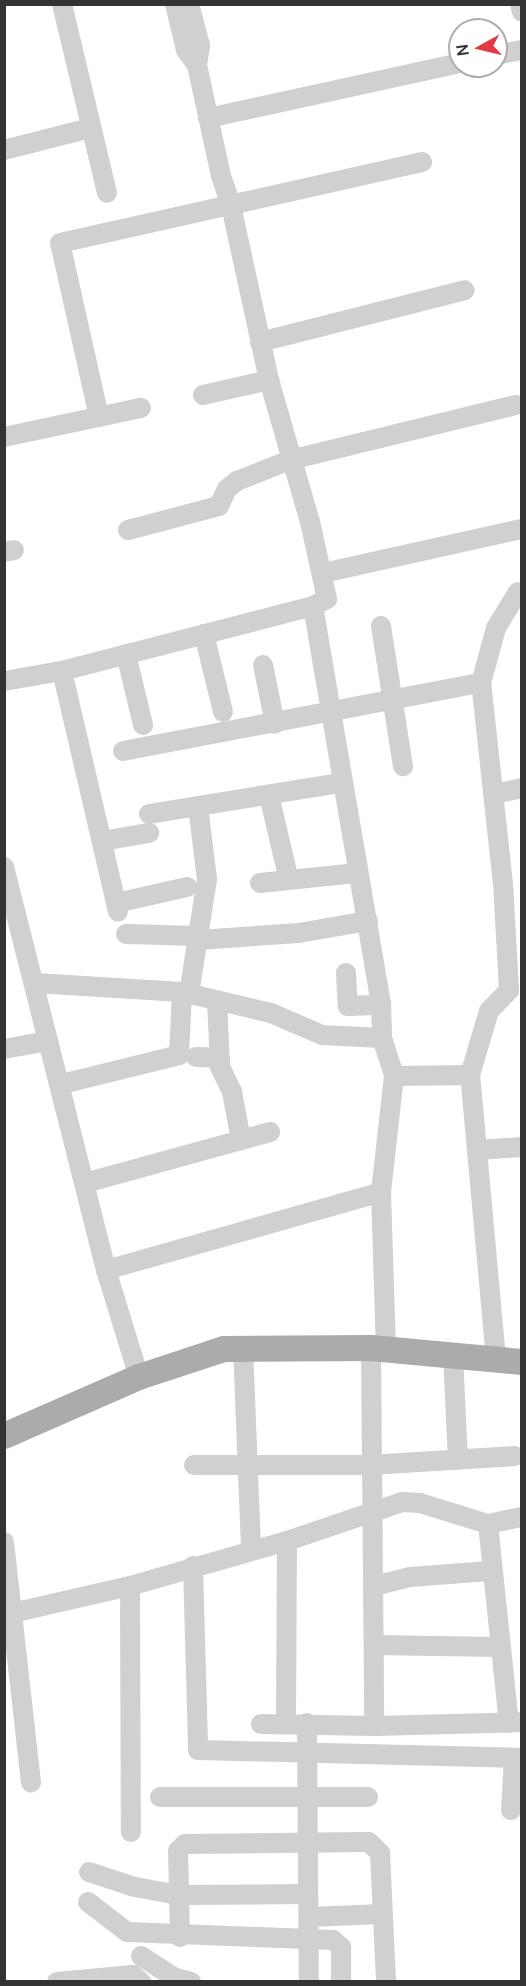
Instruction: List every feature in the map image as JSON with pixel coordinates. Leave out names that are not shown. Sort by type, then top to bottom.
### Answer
[{"type":"main road","points":[[4,1436],[139,1377],[224,1349],[378,1349],[522,1362]]},
{"type":"street","points":[[62,4],[107,193]]},
{"type":"street","points":[[175,4],[186,50],[197,65]]},
{"type":"street","points":[[4,681],[62,671],[313,606],[327,599],[323,573],[269,380],[231,205],[221,176],[197,65],[200,45],[189,4]]},
{"type":"street","points":[[520,4],[522,12]]},
{"type":"street","points":[[208,118],[448,66]]},
{"type":"street","points":[[4,150],[90,128]]},
{"type":"street","points":[[99,417],[60,243],[422,162]]},
{"type":"street","points":[[260,342],[465,290]]},
{"type":"street","points":[[203,395],[269,380]]},
{"type":"street","points":[[128,530],[219,506],[227,489],[237,481],[290,460],[515,405]]},
{"type":"street","points":[[4,437],[141,408]]},
{"type":"street","points":[[323,573],[522,529]]},
{"type":"street","points":[[496,1359],[479,1150],[470,1075],[489,1011],[515,994],[512,883],[494,794],[481,683],[496,628],[520,590]]},
{"type":"street","points":[[313,606],[329,715],[357,873],[368,921],[381,1005],[382,1038],[394,1076],[381,1192],[378,1349],[369,1465],[374,1586],[374,1726]]},
{"type":"street","points":[[381,626],[403,766]]},
{"type":"street","points":[[204,634],[223,712]]},
{"type":"street","points":[[126,654],[143,725]]},
{"type":"street","points":[[263,665],[275,724]]},
{"type":"street","points":[[62,671],[117,908],[187,887]]},
{"type":"street","points":[[123,750],[329,715],[481,683]]},
{"type":"street","points":[[102,841],[198,807],[341,783]]},
{"type":"street","points":[[494,794],[522,788]]},
{"type":"street","points":[[269,795],[289,880]]},
{"type":"street","points":[[62,1084],[179,1055],[186,993],[198,938],[207,879],[198,807]]},
{"type":"street","points":[[4,867],[11,918],[35,983],[48,1041],[62,1084],[106,1270],[139,1377]]},
{"type":"street","points":[[260,883],[357,873]]},
{"type":"street","points":[[126,934],[198,938],[299,933],[368,921]]},
{"type":"street","points":[[346,973],[348,1006],[381,1005]]},
{"type":"street","points":[[35,983],[186,993],[271,1013],[322,1035],[382,1038]]},
{"type":"street","points":[[217,1000],[220,1058],[232,1092],[241,1140]]},
{"type":"street","points":[[4,1049],[48,1041]]},
{"type":"street","points":[[196,1057],[220,1058]]},
{"type":"street","points":[[394,1076],[470,1075]]},
{"type":"street","points":[[85,1183],[270,1132]]},
{"type":"street","points":[[479,1150],[522,1147]]},
{"type":"street","points":[[106,1270],[381,1192]]},
{"type":"street","points":[[243,1348],[251,1551]]},
{"type":"street","points":[[453,1355],[458,1460]]},
{"type":"street","points":[[194,1465],[248,1463],[369,1465],[515,1456]]},
{"type":"street","points":[[12,1613],[130,1586],[193,1566],[287,1541],[402,1502],[420,1503],[488,1524],[522,1518]]},
{"type":"street","points":[[261,1724],[374,1726],[515,1722],[500,1647],[490,1571],[488,1524]]},
{"type":"street","points":[[286,1724],[287,1541]]},
{"type":"street","points":[[4,1542],[31,1782]]},
{"type":"street","points":[[193,1566],[198,1750],[518,1758],[511,1810]]},
{"type":"street","points":[[374,1586],[410,1578],[490,1571]]},
{"type":"street","points":[[130,1586],[131,1832]]},
{"type":"street","points":[[374,1645],[500,1647]]},
{"type":"street","points":[[308,1724],[309,1982]]},
{"type":"street","points":[[160,1797],[368,1797]]},
{"type":"street","points":[[180,1937],[178,1851],[185,1844],[369,1842],[376,1845],[383,1914],[386,1982]]},
{"type":"street","points":[[89,1872],[135,1887],[179,1895],[308,1894]]},
{"type":"street","points":[[88,1902],[126,1932],[180,1937],[339,1942],[340,1982]]},
{"type":"street","points":[[309,1917],[383,1914]]},
{"type":"street","points":[[141,1956],[173,1977],[191,1982]]},
{"type":"street","points":[[57,1982],[133,1975],[141,1982]]}]
